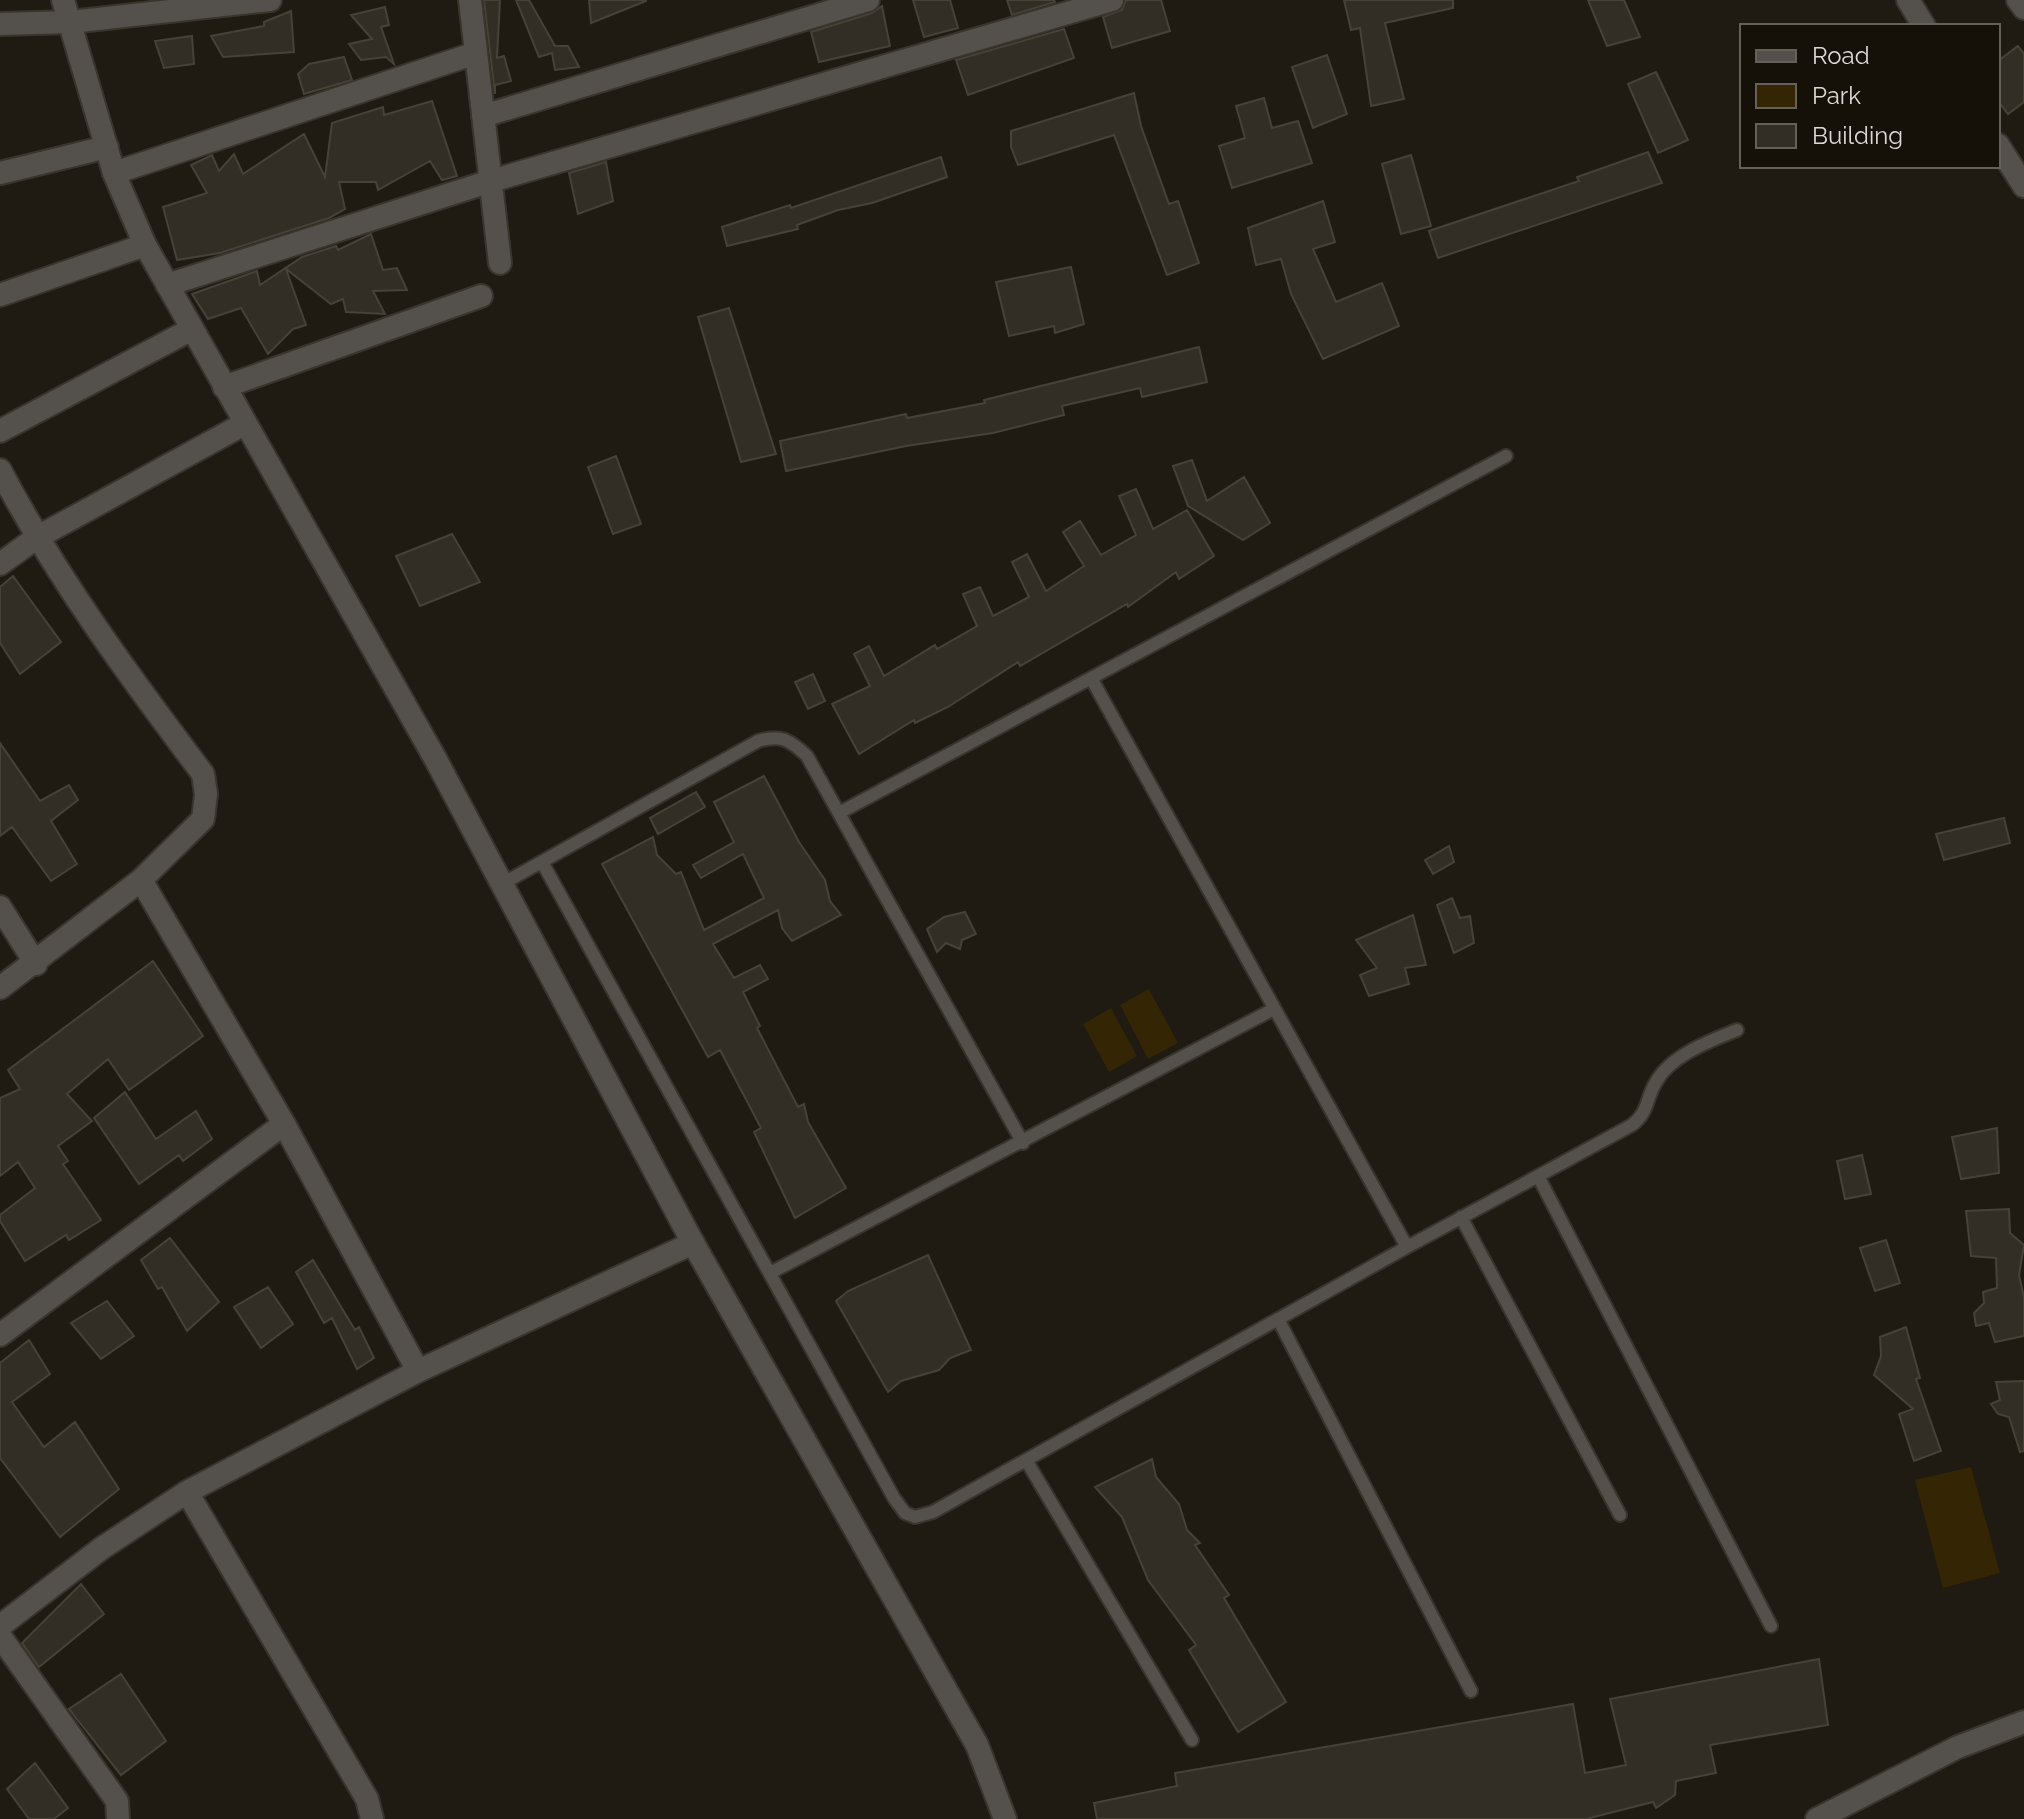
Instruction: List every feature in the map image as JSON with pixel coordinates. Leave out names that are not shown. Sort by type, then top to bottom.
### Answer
[{"type":"street","points":[[0,24],[66,11],[270,0]]},
{"type":"street","points":[[470,0],[500,263]]},
{"type":"street","points":[[483,116],[868,0]]},
{"type":"street","points":[[167,285],[491,181],[1112,0]]},
{"type":"street","points":[[1908,0],[1923,24]]},
{"type":"street","points":[[2018,0],[2024,8]]},
{"type":"street","points":[[66,11],[114,173],[145,245],[502,884],[693,1243],[977,1745],[1005,1819]]},
{"type":"street","points":[[114,173],[476,53]]},
{"type":"street","points":[[0,173],[107,147]]},
{"type":"street","points":[[2000,148],[2024,186]]},
{"type":"street","points":[[0,295],[145,245]]},
{"type":"street","points":[[224,387],[481,296]]},
{"type":"street","points":[[0,431],[192,329]]},
{"type":"street","points":[[0,564],[36,538],[244,424]]},
{"type":"street","points":[[0,470],[36,538],[121,665],[203,774],[206,794],[203,819],[141,880],[36,964],[0,988]]},
{"type":"street","points":[[141,880],[284,1124],[418,1371]]},
{"type":"street","points":[[0,907],[36,964]]},
{"type":"street","points":[[0,1335],[284,1124]]},
{"type":"street","points":[[0,1626],[102,1548],[187,1492],[418,1371],[693,1243]]},
{"type":"street","points":[[187,1492],[367,1799],[372,1819]]},
{"type":"street","points":[[0,1636],[122,1813]]},
{"type":"street","points":[[1817,1819],[1958,1747],[2024,1722]]},
{"type":"lane","points":[[839,813],[1506,456]]},
{"type":"lane","points":[[1091,678],[1236,934],[1272,1010],[1407,1247]]},
{"type":"lane","points":[[502,884],[758,741],[774,736],[790,740],[807,756],[1023,1143]]},
{"type":"lane","points":[[542,862],[905,1513],[915,1517],[933,1512],[1632,1125],[1643,1117],[1655,1083],[1664,1072],[1700,1045],[1737,1030]]},
{"type":"lane","points":[[770,1273],[1272,1010]]},
{"type":"lane","points":[[1538,1176],[1771,1626]]},
{"type":"lane","points":[[1461,1217],[1620,1515]]},
{"type":"lane","points":[[1278,1319],[1471,1691]]},
{"type":"lane","points":[[1026,1460],[1192,1740]]},
{"type":"green space","points":[[1149,989],[1178,1043],[1148,1059],[1120,1005]]},
{"type":"green space","points":[[1111,1008],[1137,1056],[1109,1072],[1083,1024]]},
{"type":"green space","points":[[1971,1467],[2000,1573],[1943,1588],[1915,1480]]},
{"type":"building","points":[[484,0],[500,0],[497,58],[504,56],[511,81],[495,85],[495,94]]},
{"type":"building","points":[[516,0],[529,0],[555,46],[568,46],[579,67],[555,70],[552,53],[539,57]]},
{"type":"building","points":[[589,0],[646,0],[646,1],[591,23]]},
{"type":"building","points":[[913,0],[950,0],[958,28],[924,37]]},
{"type":"building","points":[[1007,0],[1054,0],[1055,2],[1012,15]]},
{"type":"building","points":[[1126,0],[1161,0],[1170,31],[1112,48],[1103,17],[1122,10]]},
{"type":"building","points":[[1344,0],[1453,0],[1453,8],[1385,23],[1404,99],[1371,106],[1360,28],[1351,30]]},
{"type":"building","points":[[1588,0],[1624,0],[1640,37],[1607,46]]},
{"type":"building","points":[[882,6],[890,46],[819,62],[811,32],[872,13]]},
{"type":"building","points":[[385,7],[389,25],[381,27],[394,64],[386,57],[361,60],[349,44],[372,39],[351,15]]},
{"type":"building","points":[[291,11],[294,52],[223,57],[211,36],[264,26],[264,22]]},
{"type":"building","points":[[1064,29],[1074,58],[968,95],[956,60]]},
{"type":"building","points":[[192,36],[194,64],[164,68],[155,41]]},
{"type":"building","points":[[2018,46],[2024,54],[2024,102],[2008,114],[2000,104],[2000,60]]},
{"type":"building","points":[[1327,55],[1347,114],[1313,128],[1292,67]]},
{"type":"building","points":[[344,57],[352,80],[304,94],[298,74],[309,64]]},
{"type":"building","points":[[1656,72],[1688,140],[1658,153],[1628,84]]},
{"type":"building","points":[[1134,93],[1141,126],[1169,204],[1178,201],[1199,263],[1167,275],[1114,135],[1018,165],[1011,147],[1011,131]]},
{"type":"building","points":[[1264,98],[1272,128],[1298,121],[1312,163],[1232,188],[1219,146],[1245,138],[1236,106]]},
{"type":"building","points":[[432,101],[457,176],[442,180],[430,161],[378,190],[376,182],[339,182],[345,209],[329,218],[220,253],[177,260],[163,207],[207,193],[191,165],[212,155],[219,171],[234,154],[243,174],[304,134],[325,177],[332,123],[383,107],[384,115]]},
{"type":"building","points":[[1648,152],[1662,183],[1438,258],[1429,231],[1579,181],[1577,177]]},
{"type":"building","points":[[1411,155],[1431,226],[1401,234],[1382,164]]},
{"type":"building","points":[[941,157],[947,177],[872,203],[838,210],[797,225],[798,229],[727,246],[722,227],[790,205],[791,208]]},
{"type":"building","points":[[606,162],[613,201],[578,214],[569,173]]},
{"type":"building","points":[[1323,201],[1335,242],[1313,249],[1336,302],[1382,283],[1399,326],[1323,359],[1291,294],[1281,259],[1256,265],[1248,228]]},
{"type":"building","points":[[371,234],[383,270],[397,268],[407,290],[373,291],[385,314],[346,312],[343,299],[331,304],[286,269],[306,325],[293,329],[268,354],[241,308],[208,319],[192,294],[257,271],[260,285],[302,257],[336,246],[338,250]]},
{"type":"building","points":[[1071,267],[1084,324],[1055,333],[1054,326],[1009,336],[996,282]]},
{"type":"building","points":[[729,308],[776,454],[741,462],[698,317]]},
{"type":"building","points":[[1199,347],[1207,382],[1142,397],[1140,388],[1062,406],[1064,415],[993,433],[906,446],[786,471],[780,441],[906,414],[907,418],[985,403],[984,400]]},
{"type":"building","points":[[616,456],[641,524],[613,534],[588,467]]},
{"type":"building","points":[[1192,460],[1207,501],[1244,477],[1270,523],[1243,540],[1188,506],[1173,466]]},
{"type":"building","points":[[1136,489],[1153,529],[1187,510],[1214,556],[1179,579],[1176,572],[1128,607],[1127,604],[1020,666],[1018,662],[948,707],[915,723],[914,720],[859,754],[832,704],[870,686],[854,654],[869,646],[884,676],[935,645],[937,649],[977,626],[963,594],[980,587],[993,616],[1029,597],[1012,562],[1027,554],[1046,591],[1084,566],[1063,532],[1080,521],[1101,555],[1136,535],[1119,496]]},
{"type":"building","points":[[452,534],[480,582],[420,606],[396,556]]},
{"type":"building","points":[[13,576],[61,642],[20,674],[0,643],[0,587]]},
{"type":"building","points":[[813,674],[825,701],[808,709],[795,682]]},
{"type":"building","points":[[0,743],[40,801],[69,785],[78,800],[51,821],[77,864],[51,881],[12,827],[0,836]]},
{"type":"building","points":[[764,776],[799,842],[825,880],[830,901],[841,915],[792,941],[782,928],[778,910],[713,944],[734,978],[760,965],[768,979],[743,992],[760,1026],[757,1028],[798,1107],[804,1104],[808,1122],[846,1188],[795,1218],[754,1132],[761,1128],[720,1050],[708,1057],[602,864],[653,837],[657,855],[676,874],[681,872],[704,930],[764,898],[743,854],[701,878],[693,865],[734,842],[714,802]]},
{"type":"building","points":[[696,792],[705,807],[658,834],[650,818]]},
{"type":"building","points":[[2004,818],[2010,843],[1944,860],[1936,834]]},
{"type":"building","points":[[1449,846],[1454,862],[1433,874],[1425,860]]},
{"type":"building","points":[[1452,898],[1460,918],[1470,916],[1474,943],[1454,953],[1437,905]]},
{"type":"building","points":[[965,912],[976,934],[962,940],[960,949],[946,943],[937,952],[927,929],[944,917]]},
{"type":"building","points":[[1413,915],[1426,965],[1405,968],[1409,984],[1369,996],[1360,975],[1377,968],[1356,940]]},
{"type":"building","points":[[153,961],[203,1036],[129,1090],[108,1059],[67,1094],[92,1121],[58,1146],[68,1161],[63,1164],[101,1220],[69,1240],[66,1235],[25,1261],[0,1221],[0,1215],[35,1188],[18,1162],[0,1176],[0,1098],[20,1089],[8,1070]]},
{"type":"building","points":[[125,1092],[156,1139],[196,1111],[212,1139],[183,1161],[179,1155],[139,1184],[94,1118]]},
{"type":"building","points":[[1997,1128],[1999,1173],[1961,1179],[1952,1137]]},
{"type":"building","points":[[1862,1155],[1871,1194],[1845,1199],[1837,1161]]},
{"type":"building","points":[[2009,1209],[2010,1233],[2024,1245],[2019,1275],[2024,1298],[2024,1336],[1995,1342],[1989,1323],[1976,1326],[1974,1313],[1984,1303],[1983,1292],[1997,1288],[1996,1258],[1971,1256],[1966,1211]]},
{"type":"building","points":[[170,1238],[219,1302],[187,1331],[162,1287],[158,1289],[141,1260]]},
{"type":"building","points":[[1886,1240],[1900,1283],[1875,1291],[1860,1248]]},
{"type":"building","points":[[928,1255],[971,1350],[950,1358],[939,1370],[901,1381],[888,1392],[836,1301],[848,1291]]},
{"type":"building","points":[[313,1260],[355,1330],[359,1327],[374,1358],[357,1369],[332,1318],[324,1323],[296,1272]]},
{"type":"building","points":[[268,1287],[293,1324],[261,1348],[234,1307]]},
{"type":"building","points":[[107,1301],[134,1336],[101,1359],[71,1323]]},
{"type":"building","points":[[1906,1327],[1920,1378],[1916,1379],[1941,1451],[1914,1461],[1899,1414],[1913,1409],[1874,1375],[1881,1356],[1880,1337]]},
{"type":"building","points":[[29,1340],[50,1374],[12,1402],[44,1447],[75,1422],[119,1489],[60,1537],[0,1458],[0,1363]]},
{"type":"building","points":[[2024,1381],[2024,1451],[2020,1452],[2009,1417],[1998,1414],[1991,1404],[2000,1400],[1996,1382]]},
{"type":"building","points":[[1152,1459],[1156,1477],[1179,1504],[1187,1530],[1200,1543],[1195,1545],[1229,1595],[1224,1598],[1286,1702],[1238,1732],[1189,1650],[1196,1645],[1148,1580],[1122,1517],[1095,1487]]},
{"type":"building","points":[[81,1584],[104,1614],[39,1667],[22,1643]]},
{"type":"building","points":[[1819,1659],[1828,1725],[1710,1745],[1716,1773],[1676,1781],[1675,1795],[1656,1808],[1653,1802],[1586,1819],[1097,1819],[1094,1803],[1177,1786],[1175,1773],[1573,1704],[1585,1773],[1626,1765],[1610,1699]]},
{"type":"building","points":[[121,1674],[166,1741],[121,1775],[69,1709]]},
{"type":"building","points":[[35,1763],[68,1808],[54,1819],[29,1819],[7,1789]]}]
